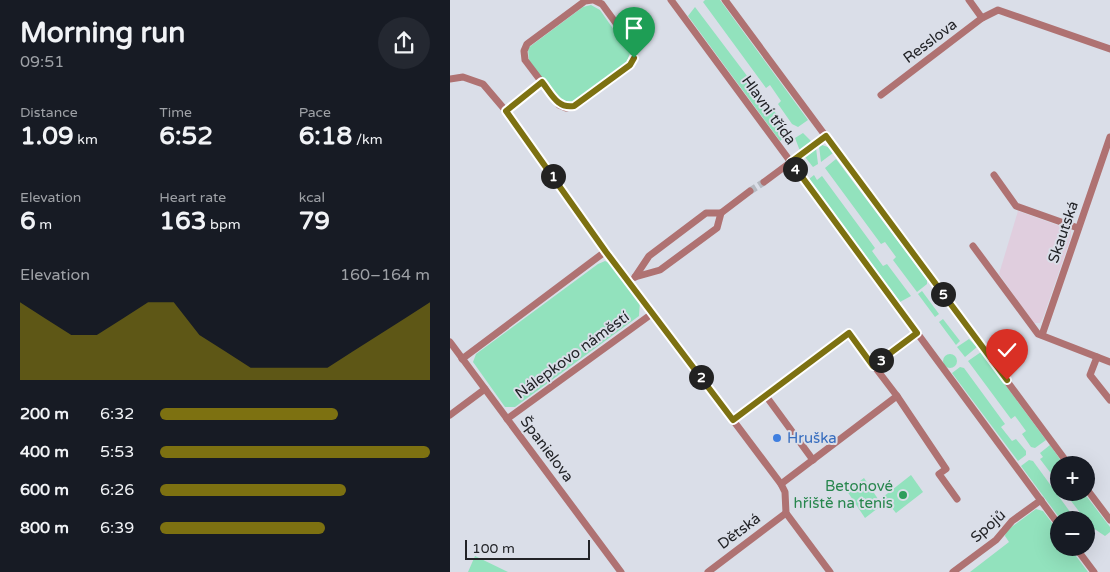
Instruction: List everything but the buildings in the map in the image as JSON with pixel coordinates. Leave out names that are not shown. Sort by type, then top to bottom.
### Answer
[{"type":"street","points":[[593,0],[602,4],[634,48],[634,58],[630,65],[574,106],[566,108],[559,105],[525,60],[524,51],[528,44],[585,1],[593,0]]},
{"type":"street","name":"Hlavní třída","points":[[671,0],[1050,512]]},
{"type":"street","name":"Hlavní třída","points":[[725,0],[1062,456]]},
{"type":"street","points":[[969,0],[982,18]]},
{"type":"street","name":"Resslova","points":[[881,95],[982,18],[998,10],[1110,49]]},
{"type":"street","points":[[450,79],[463,77],[483,84],[506,111],[606,252],[632,279],[652,313],[781,484],[786,492],[786,512],[830,572]]},
{"type":"street","points":[[506,111],[542,82]]},
{"type":"street","points":[[764,182],[826,136]]},
{"type":"street","name":"Skautská","points":[[1042,335],[1110,137]]},
{"type":"street","points":[[994,175],[1016,206],[1078,228]]},
{"type":"street","points":[[632,279],[649,256],[706,213],[721,213],[750,192]]},
{"type":"street","points":[[632,279],[660,270],[717,228],[721,213]]},
{"type":"street","points":[[973,246],[1038,334],[1110,362]]},
{"type":"street","points":[[462,359],[606,252]]},
{"type":"street","name":"Nálepkovo náměstí","points":[[507,419],[652,313]]},
{"type":"street","points":[[733,420],[849,333],[897,396],[946,469],[939,474],[957,499]]},
{"type":"street","points":[[873,366],[917,333]]},
{"type":"street","name":"Španielova","points":[[450,342],[621,572]]},
{"type":"street","points":[[1097,357],[1090,375],[1110,400]]},
{"type":"street","points":[[450,414],[485,389]]},
{"type":"street","points":[[766,396],[813,460]]},
{"type":"street","points":[[781,484],[897,396]]},
{"type":"street","name":"Spojů","points":[[953,572],[996,540],[1012,521],[1041,500]]},
{"type":"street","points":[[1095,500],[1110,520]]},
{"type":"street","name":"Dětská","points":[[708,572],[786,512]]},
{"type":"street","points":[[1082,556],[1094,572]]},
{"type":"shaded area","points":[[1018,211],[1071,230],[1071,237],[1040,323],[1034,323],[999,274]]},
{"type":"green space","points":[[705,0],[720,0],[808,120],[798,127],[792,124],[778,104],[781,101],[770,85],[766,88],[703,2]]},
{"type":"green space","points":[[591,5],[600,10],[630,53],[625,67],[574,104],[567,106],[560,103],[529,61],[528,48],[583,7]]},
{"type":"green space","points":[[695,7],[760,93],[756,96],[767,111],[772,108],[789,132],[780,141],[688,16]]},
{"type":"green space","points":[[803,133],[812,142],[800,151],[795,138]]},
{"type":"green space","points":[[819,146],[828,147],[833,153],[821,162]]},
{"type":"green space","points":[[816,148],[818,164],[813,167],[805,157]]},
{"type":"green space","points":[[836,159],[927,280],[927,284],[917,292],[893,260],[896,257],[885,242],[881,244],[825,168]]},
{"type":"green space","points":[[814,175],[817,180],[822,176],[875,248],[872,251],[883,266],[887,264],[911,296],[900,302],[809,179]]},
{"type":"green space","points":[[605,261],[612,264],[640,301],[639,316],[515,407],[505,407],[473,362],[476,354],[598,264]]},
{"type":"green space","points":[[922,291],[939,314],[935,317],[918,294]]},
{"type":"green space","points":[[943,319],[960,341],[956,345],[939,322]]},
{"type":"green space","points":[[969,339],[977,347],[965,357],[957,347]]},
{"type":"green space","points":[[981,352],[1046,440],[1035,448],[1031,447],[1022,434],[1026,431],[1015,416],[1011,419],[968,361]]},
{"type":"green space","points":[[950,354],[955,356],[957,361],[955,366],[950,368],[945,366],[943,361],[945,356]]},
{"type":"green space","points":[[960,367],[964,368],[1005,424],[1001,427],[1012,441],[1016,439],[1026,451],[1026,455],[1018,461],[952,373]]},
{"type":"green space","points":[[1050,445],[1058,456],[1050,456],[1050,472],[1040,459],[1043,457],[1040,453]]},
{"type":"green space","points":[[1029,460],[1033,461],[1050,484],[1050,501],[1062,501],[1069,511],[1054,511],[1021,466]]},
{"type":"green space","name":"Betonové hřiště na tenis","points":[[911,475],[923,492],[896,513],[883,497]]},
{"type":"green space","points":[[864,478],[882,505],[865,518],[847,491]]},
{"type":"green space","points":[[1071,501],[1090,501],[1110,527],[1110,532],[1105,536],[1095,529],[1095,511],[1079,511]]},
{"type":"green space","points":[[1036,509],[1043,511],[1050,520],[1050,556],[1076,556],[1088,572],[970,572],[1009,542],[1005,536],[1006,531]]},
{"type":"green space","points":[[475,556],[508,572],[468,572]]},
{"type":"tunnel","points":[[750,191],[764,182]]},
{"type":"place","name":"Hruška","points":[[777,438]]},
{"type":"place","name":"Betonové hřiště na tenis","points":[[903,495]]},
{"type":"route","points":[[634,58],[630,65],[574,106],[566,108],[559,105],[542,82],[506,111],[606,252],[733,420],[849,333],[873,366],[917,333],[791,162],[826,136],[1007,380]]}]
